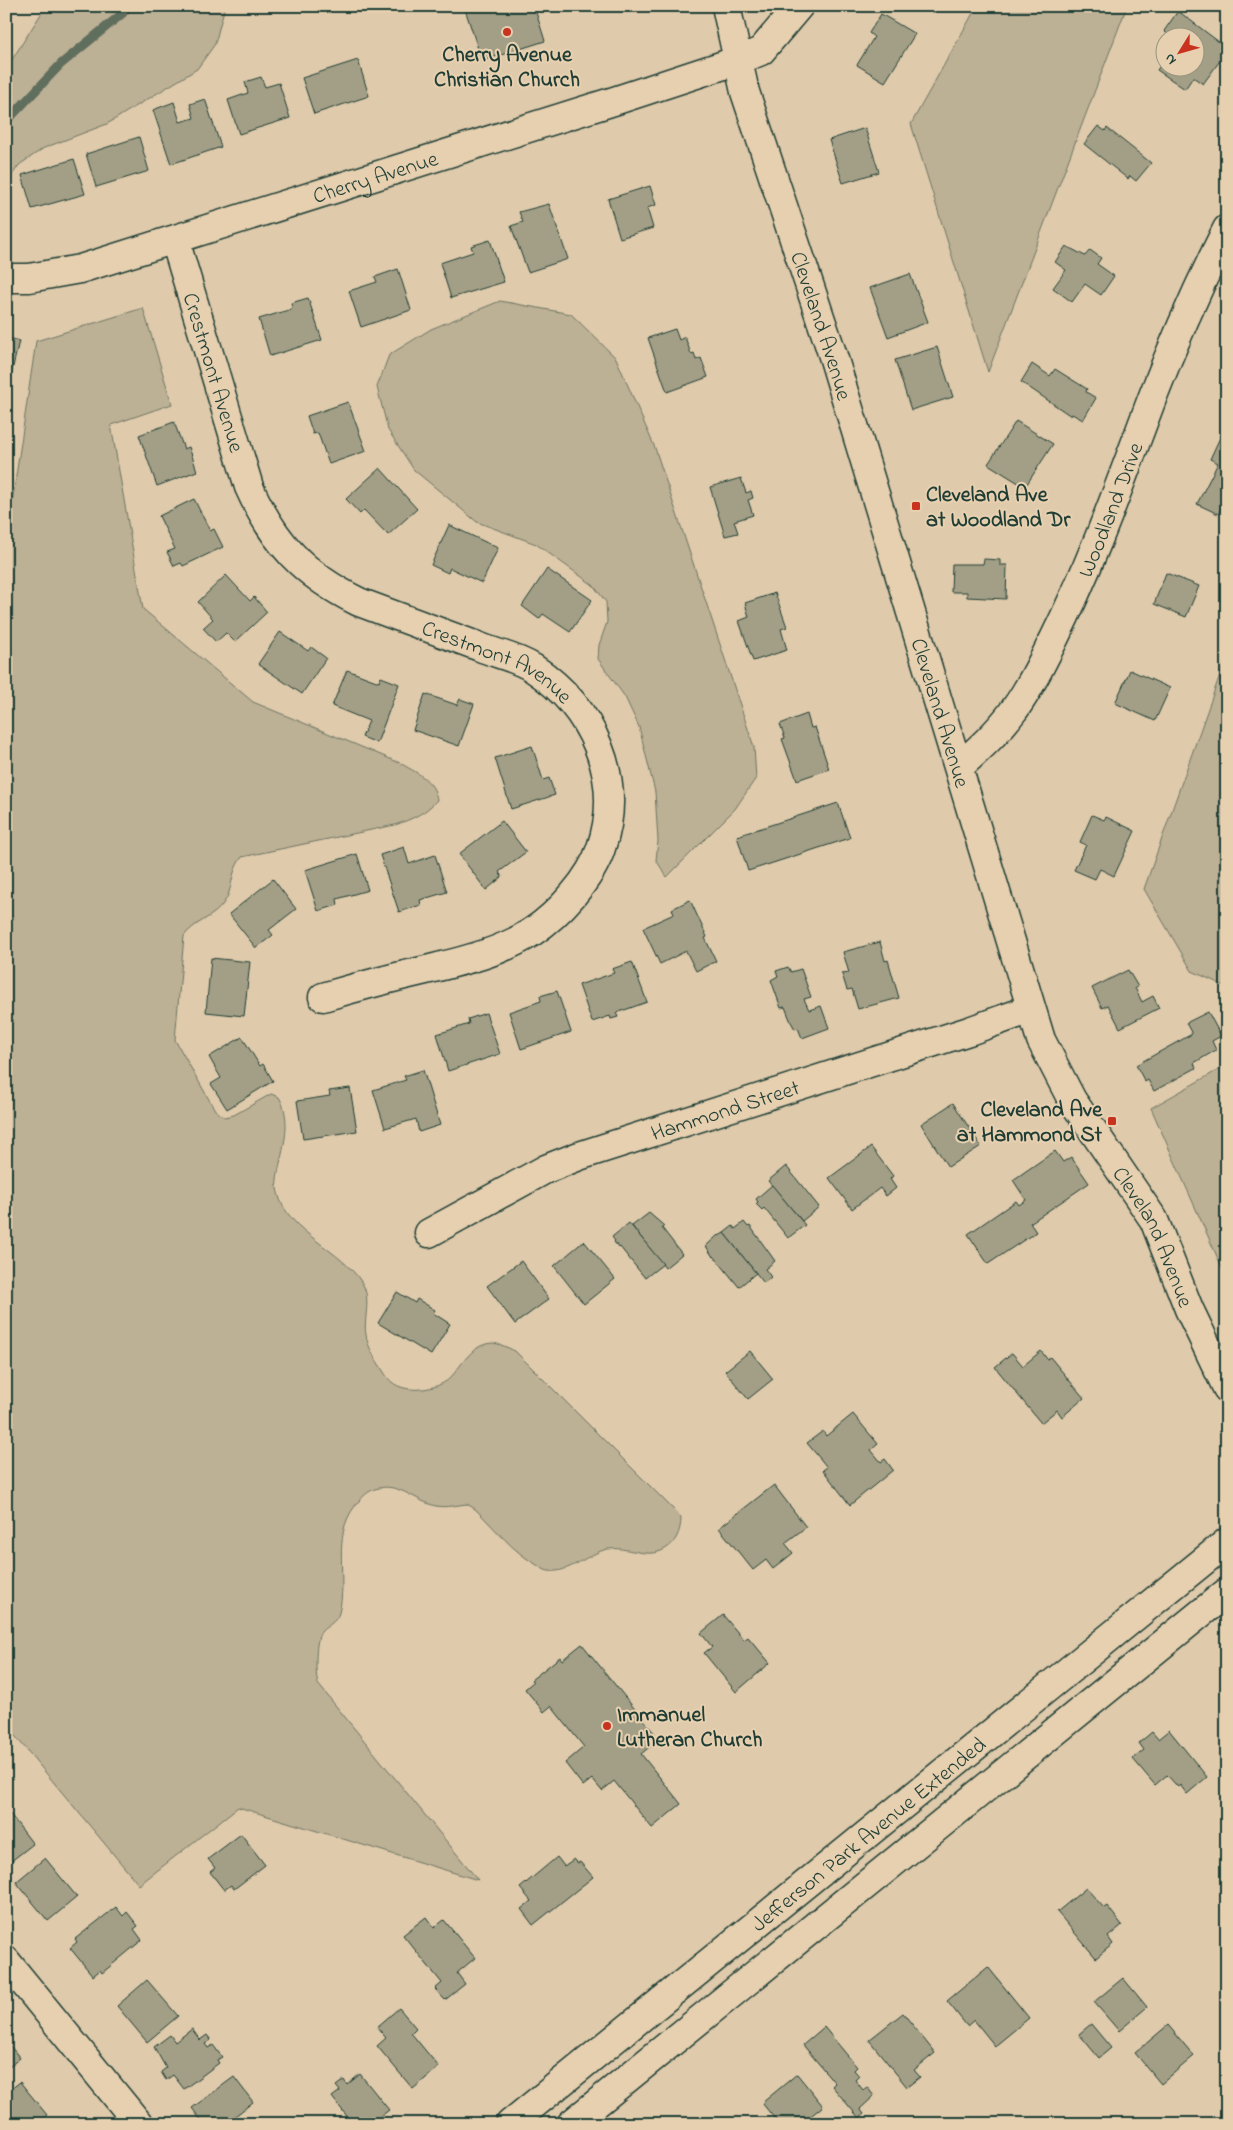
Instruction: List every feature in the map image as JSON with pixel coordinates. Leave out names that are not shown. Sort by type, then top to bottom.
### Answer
[{"type":"street","name":"Cleveland Avenue","points":[[726,6],[745,92],[833,356],[1041,1040],[1072,1100],[1154,1220],[1189,1309],[1227,1388]]},
{"type":"street","name":"Cherry Avenue","points":[[6,278],[29,278],[80,269],[739,60],[761,51],[799,6]]},
{"type":"street","name":"Woodland Drive","points":[[959,767],[988,741],[1014,710],[1032,682],[1071,605],[1109,516],[1154,393],[1206,270],[1227,229]]},
{"type":"street","name":"Crestmont Avenue","points":[[175,240],[249,487],[260,513],[280,543],[305,569],[334,589],[359,602],[530,666],[556,684],[577,707],[593,734],[604,763],[609,794],[607,825],[601,850],[583,882],[560,909],[532,932],[500,949],[323,997]]},
{"type":"street","name":"Hammond Street","points":[[429,1234],[546,1169],[579,1156],[969,1031],[1031,1009]]},
{"type":"street","name":"Jefferson Park Avenue Extended","points":[[510,2124],[1227,1542]]},
{"type":"street","name":"Jefferson Park Avenue Extended","points":[[571,2124],[1227,1592]]},
{"type":"street","points":[[6,1961],[139,2124]]},
{"type":"street","points":[[708,1964],[732,1994]]},
{"type":"shaded area","points":[[46,6],[225,6],[215,44],[197,69],[107,124],[44,148],[19,165],[6,184],[6,69]]},
{"type":"shaded area","points":[[977,6],[1127,6],[988,372],[911,124]]},
{"type":"shaded area","points":[[500,301],[571,314],[616,358],[655,448],[754,747],[756,778],[735,809],[667,877],[656,860],[658,841],[655,792],[639,727],[625,697],[598,659],[599,645],[607,622],[606,602],[593,585],[536,544],[477,522],[414,470],[388,430],[377,387],[389,355],[431,329]]},
{"type":"shaded area","points":[[143,308],[172,404],[111,425],[143,609],[253,702],[400,763],[418,773],[428,782],[437,800],[418,815],[395,825],[242,857],[235,869],[229,893],[223,904],[184,936],[175,1040],[215,1110],[224,1117],[234,1115],[271,1094],[279,1097],[283,1105],[286,1121],[277,1182],[277,1189],[283,1207],[303,1230],[342,1260],[362,1283],[367,1302],[365,1329],[367,1340],[374,1357],[392,1382],[401,1387],[413,1389],[434,1387],[451,1377],[466,1358],[480,1346],[493,1343],[515,1351],[681,1517],[677,1537],[661,1551],[642,1553],[621,1549],[608,1549],[556,1571],[545,1570],[520,1553],[475,1509],[467,1504],[448,1507],[436,1506],[401,1490],[386,1487],[368,1492],[355,1506],[348,1518],[342,1544],[342,1585],[339,1613],[336,1619],[319,1636],[316,1657],[318,1684],[478,1880],[238,1807],[139,1885],[6,1725],[6,544],[36,341]]},
{"type":"shaded area","points":[[1227,655],[1227,987],[1192,971],[1144,889]]},
{"type":"shaded area","points":[[1227,1065],[1227,1279],[1151,1108]]},
{"type":"building","name":"Cherry Avenue Christian Church","points":[[464,6],[534,6],[545,41],[482,61]]},
{"type":"building","points":[[1178,11],[1201,28],[1166,28]]},
{"type":"building","points":[[881,14],[915,34],[885,82],[857,65],[874,37],[869,33]]},
{"type":"building","points":[[1206,32],[1227,48],[1227,51],[1203,84],[1194,78],[1206,78]]},
{"type":"building","points":[[358,60],[369,96],[314,114],[302,78]]},
{"type":"building","points":[[261,77],[265,87],[279,83],[290,118],[239,134],[228,100],[248,93],[245,82]]},
{"type":"building","points":[[1169,78],[1192,78],[1185,89]]},
{"type":"building","points":[[205,99],[221,147],[171,164],[153,110],[174,102],[180,122],[194,118],[190,104]]},
{"type":"building","points":[[1098,126],[1105,131],[1107,128],[1151,163],[1136,181],[1130,176],[1128,179],[1084,144]]},
{"type":"building","points":[[865,128],[879,172],[843,183],[829,140]]},
{"type":"building","points":[[139,137],[149,171],[96,187],[86,154]]},
{"type":"building","points":[[74,159],[85,194],[32,209],[22,175]]},
{"type":"building","points":[[650,186],[656,205],[647,208],[653,228],[620,238],[608,199]]},
{"type":"building","points":[[549,204],[568,259],[528,272],[511,226],[523,222],[519,212]]},
{"type":"building","points":[[490,240],[504,282],[451,298],[440,263],[473,252],[471,246]]},
{"type":"building","points":[[1066,246],[1085,256],[1090,250],[1101,258],[1097,264],[1114,276],[1101,295],[1085,284],[1072,302],[1053,288],[1066,270],[1055,262]]},
{"type":"building","points":[[398,269],[411,310],[361,327],[349,291],[377,282],[375,277]]},
{"type":"building","points":[[910,274],[928,322],[888,337],[870,288]]},
{"type":"building","points":[[308,298],[322,340],[270,356],[259,319],[292,309],[291,303]]},
{"type":"building","points":[[675,329],[679,340],[685,337],[691,354],[694,353],[696,360],[701,358],[708,377],[667,392],[648,338]]},
{"type":"building","points":[[6,337],[19,341],[6,397]]},
{"type":"building","points":[[937,347],[953,397],[911,410],[895,360]]},
{"type":"building","points":[[1032,364],[1050,376],[1055,369],[1087,389],[1086,392],[1096,398],[1083,420],[1072,414],[1071,416],[1021,382]]},
{"type":"building","points":[[348,402],[366,451],[329,464],[318,433],[313,434],[307,416]]},
{"type":"building","points":[[1016,421],[1053,444],[1025,487],[988,464]]},
{"type":"building","points":[[174,422],[184,449],[189,447],[197,471],[157,486],[139,435]]},
{"type":"building","points":[[1223,431],[1227,433],[1227,504],[1224,503],[1218,514],[1197,504],[1218,463],[1210,459]]},
{"type":"building","points":[[380,468],[417,509],[388,535],[364,510],[360,514],[346,499]]},
{"type":"building","points":[[741,478],[746,493],[751,491],[753,498],[748,500],[753,515],[734,521],[738,533],[725,536],[710,487]]},
{"type":"building","points":[[194,499],[210,531],[214,529],[223,547],[183,566],[181,563],[174,566],[167,552],[175,549],[159,516]]},
{"type":"building","points":[[449,525],[498,548],[482,583],[450,568],[448,573],[431,565]]},
{"type":"building","points":[[984,559],[1000,560],[1000,565],[1007,565],[1006,599],[967,597],[967,592],[951,592],[952,564],[983,564]]},
{"type":"building","points":[[547,569],[592,600],[570,632],[543,614],[539,619],[522,606]]},
{"type":"building","points":[[1166,573],[1199,586],[1186,617],[1154,604]]},
{"type":"building","points":[[226,575],[250,601],[254,597],[267,612],[235,642],[226,633],[216,642],[203,628],[213,619],[198,602]]},
{"type":"building","points":[[775,593],[787,627],[781,629],[787,650],[753,661],[739,621],[749,617],[745,603]]},
{"type":"building","points":[[280,632],[308,651],[311,647],[326,658],[302,694],[258,664]]},
{"type":"building","points":[[347,670],[379,682],[381,677],[399,684],[377,743],[362,737],[369,721],[332,706]]},
{"type":"building","points":[[1130,670],[1170,688],[1155,721],[1115,703]]},
{"type":"building","points":[[425,694],[457,705],[460,699],[474,704],[459,746],[413,730]]},
{"type":"building","points":[[807,714],[811,728],[815,727],[829,769],[797,780],[782,739],[785,738],[780,724]]},
{"type":"building","points":[[532,746],[543,780],[549,778],[555,795],[511,809],[495,758]]},
{"type":"building","points":[[838,803],[850,838],[748,871],[737,836]]},
{"type":"building","points":[[1092,815],[1104,820],[1106,817],[1135,831],[1114,876],[1100,869],[1095,879],[1074,870],[1086,845],[1080,842]]},
{"type":"building","points":[[502,821],[526,852],[499,872],[502,877],[486,890],[459,854]]},
{"type":"building","points":[[404,847],[409,864],[435,855],[447,892],[420,900],[421,905],[399,912],[380,855]]},
{"type":"building","points":[[357,854],[368,890],[337,899],[338,905],[318,911],[305,870]]},
{"type":"building","points":[[273,879],[296,909],[269,930],[273,935],[256,948],[229,914]]},
{"type":"building","points":[[690,900],[716,961],[696,971],[686,951],[660,964],[643,928],[674,914],[672,909]]},
{"type":"building","points":[[880,942],[885,961],[888,960],[899,998],[858,1009],[852,989],[847,990],[842,974],[849,973],[843,952]]},
{"type":"building","points":[[211,958],[250,962],[244,1016],[206,1012]]},
{"type":"building","points":[[632,962],[647,1002],[616,1013],[618,1017],[611,1019],[610,1016],[592,1022],[579,985],[614,973],[612,969]]},
{"type":"building","points":[[788,967],[791,972],[801,969],[811,997],[804,999],[809,1010],[821,1006],[829,1028],[802,1038],[798,1028],[795,1029],[785,1007],[781,1008],[771,980],[778,976],[776,971]]},
{"type":"building","points":[[1128,970],[1138,987],[1135,988],[1142,1002],[1153,996],[1159,1008],[1120,1028],[1108,1005],[1102,1008],[1092,988]]},
{"type":"building","points":[[557,991],[571,1032],[521,1049],[509,1012],[541,1001],[540,996]]},
{"type":"building","points":[[1208,1012],[1221,1036],[1212,1041],[1216,1050],[1194,1063],[1196,1068],[1154,1091],[1148,1080],[1145,1082],[1136,1065],[1192,1034],[1186,1023]]},
{"type":"building","points":[[486,1013],[500,1054],[448,1071],[437,1034],[469,1024],[468,1019]]},
{"type":"building","points":[[242,1037],[260,1066],[263,1064],[273,1081],[227,1109],[211,1084],[221,1078],[209,1057]]},
{"type":"building","points":[[423,1070],[440,1125],[419,1132],[416,1119],[385,1128],[373,1090],[406,1080],[404,1076]]},
{"type":"building","points":[[350,1088],[357,1131],[303,1139],[297,1101],[330,1096],[329,1091]]},
{"type":"building","points":[[953,1103],[981,1146],[948,1167],[921,1124]]},
{"type":"building","points":[[871,1147],[893,1176],[890,1179],[896,1188],[886,1196],[880,1188],[852,1209],[829,1178]]},
{"type":"building","points":[[1055,1151],[1063,1162],[1071,1157],[1089,1183],[1030,1223],[1036,1232],[988,1264],[968,1234],[1016,1201],[1019,1205],[1026,1200],[1013,1180]]},
{"type":"building","points":[[786,1166],[819,1207],[802,1221],[768,1181]]},
{"type":"building","points":[[772,1185],[805,1225],[788,1238],[764,1208],[762,1210],[756,1204],[758,1202],[756,1199]]},
{"type":"building","points":[[649,1213],[664,1226],[662,1228],[682,1254],[665,1268],[632,1226]]},
{"type":"building","points":[[744,1222],[748,1227],[750,1226],[775,1261],[765,1269],[771,1277],[764,1283],[724,1233],[733,1226],[735,1229]]},
{"type":"building","points":[[629,1223],[663,1264],[645,1278],[614,1242],[612,1237]]},
{"type":"building","points":[[724,1233],[756,1273],[739,1287],[706,1246],[718,1235]]},
{"type":"building","points":[[584,1241],[615,1279],[584,1304],[554,1266]]},
{"type":"building","points":[[521,1261],[549,1299],[515,1324],[487,1286]]},
{"type":"building","points":[[397,1292],[415,1303],[417,1299],[435,1310],[433,1313],[450,1324],[431,1355],[378,1323]]},
{"type":"building","points":[[750,1351],[773,1379],[748,1399],[725,1371]]},
{"type":"building","points":[[1041,1351],[1047,1359],[1050,1357],[1084,1398],[1062,1417],[1057,1410],[1041,1423],[995,1367],[1012,1353],[1023,1366]]},
{"type":"building","points":[[853,1414],[878,1444],[871,1450],[881,1462],[885,1459],[893,1470],[850,1505],[823,1470],[827,1467],[807,1443],[823,1431],[826,1436]]},
{"type":"building","points":[[774,1485],[806,1527],[785,1543],[793,1553],[773,1569],[766,1560],[753,1570],[719,1528]]},
{"type":"building","points":[[723,1615],[744,1640],[748,1637],[770,1663],[736,1692],[704,1653],[712,1647],[701,1633]]},
{"type":"building","name":"Immanuel Lutheran Church","points":[[582,1644],[659,1739],[641,1754],[681,1804],[652,1828],[614,1781],[602,1791],[592,1779],[583,1786],[565,1763],[584,1747],[551,1706],[544,1712],[525,1689],[533,1682],[531,1680],[560,1657],[562,1660]]},
{"type":"building","points":[[1169,1730],[1207,1777],[1187,1794],[1180,1785],[1178,1787],[1167,1775],[1155,1785],[1133,1759],[1144,1750],[1139,1743],[1152,1732],[1158,1739]]},
{"type":"building","points":[[10,1814],[33,1844],[6,1865],[6,1816]]},
{"type":"building","points":[[241,1834],[265,1865],[234,1889],[231,1885],[224,1890],[210,1872],[215,1868],[208,1859]]},
{"type":"building","points":[[557,1857],[564,1866],[574,1859],[578,1863],[580,1862],[593,1877],[533,1925],[521,1909],[531,1901],[520,1888]]},
{"type":"building","points":[[45,1858],[77,1897],[48,1921],[16,1882]]},
{"type":"building","points":[[1086,1888],[1104,1908],[1107,1906],[1122,1925],[1108,1937],[1113,1944],[1096,1958],[1057,1912]]},
{"type":"building","points":[[116,1907],[123,1916],[127,1912],[138,1926],[134,1929],[142,1940],[102,1973],[100,1970],[93,1976],[70,1948],[77,1942],[75,1939]]},
{"type":"building","points":[[426,1917],[434,1928],[444,1920],[475,1958],[457,1973],[465,1984],[445,2000],[435,1989],[442,1983],[403,1935]]},
{"type":"building","points":[[988,1967],[1029,2018],[995,2046],[974,2020],[967,2026],[947,2001]]},
{"type":"building","points":[[1123,1978],[1147,2007],[1119,2031],[1094,2002]]},
{"type":"building","points":[[147,1980],[178,2016],[147,2042],[117,2006]]},
{"type":"building","points":[[399,2008],[416,2028],[411,2033],[439,2067],[413,2089],[377,2046],[386,2038],[377,2027]]},
{"type":"building","points":[[903,2013],[935,2053],[914,2070],[920,2077],[907,2087],[869,2040]]},
{"type":"building","points":[[1091,2024],[1111,2048],[1099,2058],[1079,2034]]},
{"type":"building","points":[[1168,2025],[1194,2056],[1161,2084],[1135,2053]]},
{"type":"building","points":[[824,2027],[857,2067],[854,2070],[859,2076],[855,2080],[863,2090],[867,2087],[874,2096],[860,2109],[864,2114],[859,2118],[832,2086],[835,2083],[803,2045]]},
{"type":"building","points":[[192,2029],[200,2040],[207,2035],[211,2040],[205,2044],[208,2048],[213,2045],[222,2057],[217,2060],[219,2063],[184,2089],[173,2075],[166,2080],[161,2072],[166,2068],[154,2047],[170,2035],[175,2042]]},
{"type":"building","points":[[6,2041],[20,2058],[6,2069]]},
{"type":"building","points":[[360,2074],[389,2110],[381,2116],[387,2124],[353,2124],[332,2097],[340,2091],[336,2086],[344,2080],[347,2085]]},
{"type":"building","points":[[797,2074],[823,2106],[801,2124],[779,2124],[762,2103]]},
{"type":"building","points":[[234,2077],[253,2102],[225,2124],[204,2124],[192,2108]]},
{"type":"building","points":[[20,2082],[47,2115],[36,2124],[6,2124],[6,2093]]},
{"type":"waterway","points":[[6,122],[61,64],[123,13],[128,6]]},
{"type":"place","name":"Cherry Avenue Christian Church","points":[[507,32]]},
{"type":"place","name":"Cleveland Ave at Woodland Dr","points":[[916,506]]},
{"type":"place","name":"Cleveland Ave at Hammond St","points":[[1112,1121]]},
{"type":"place","name":"Immanuel Lutheran Church","points":[[607,1726]]}]
